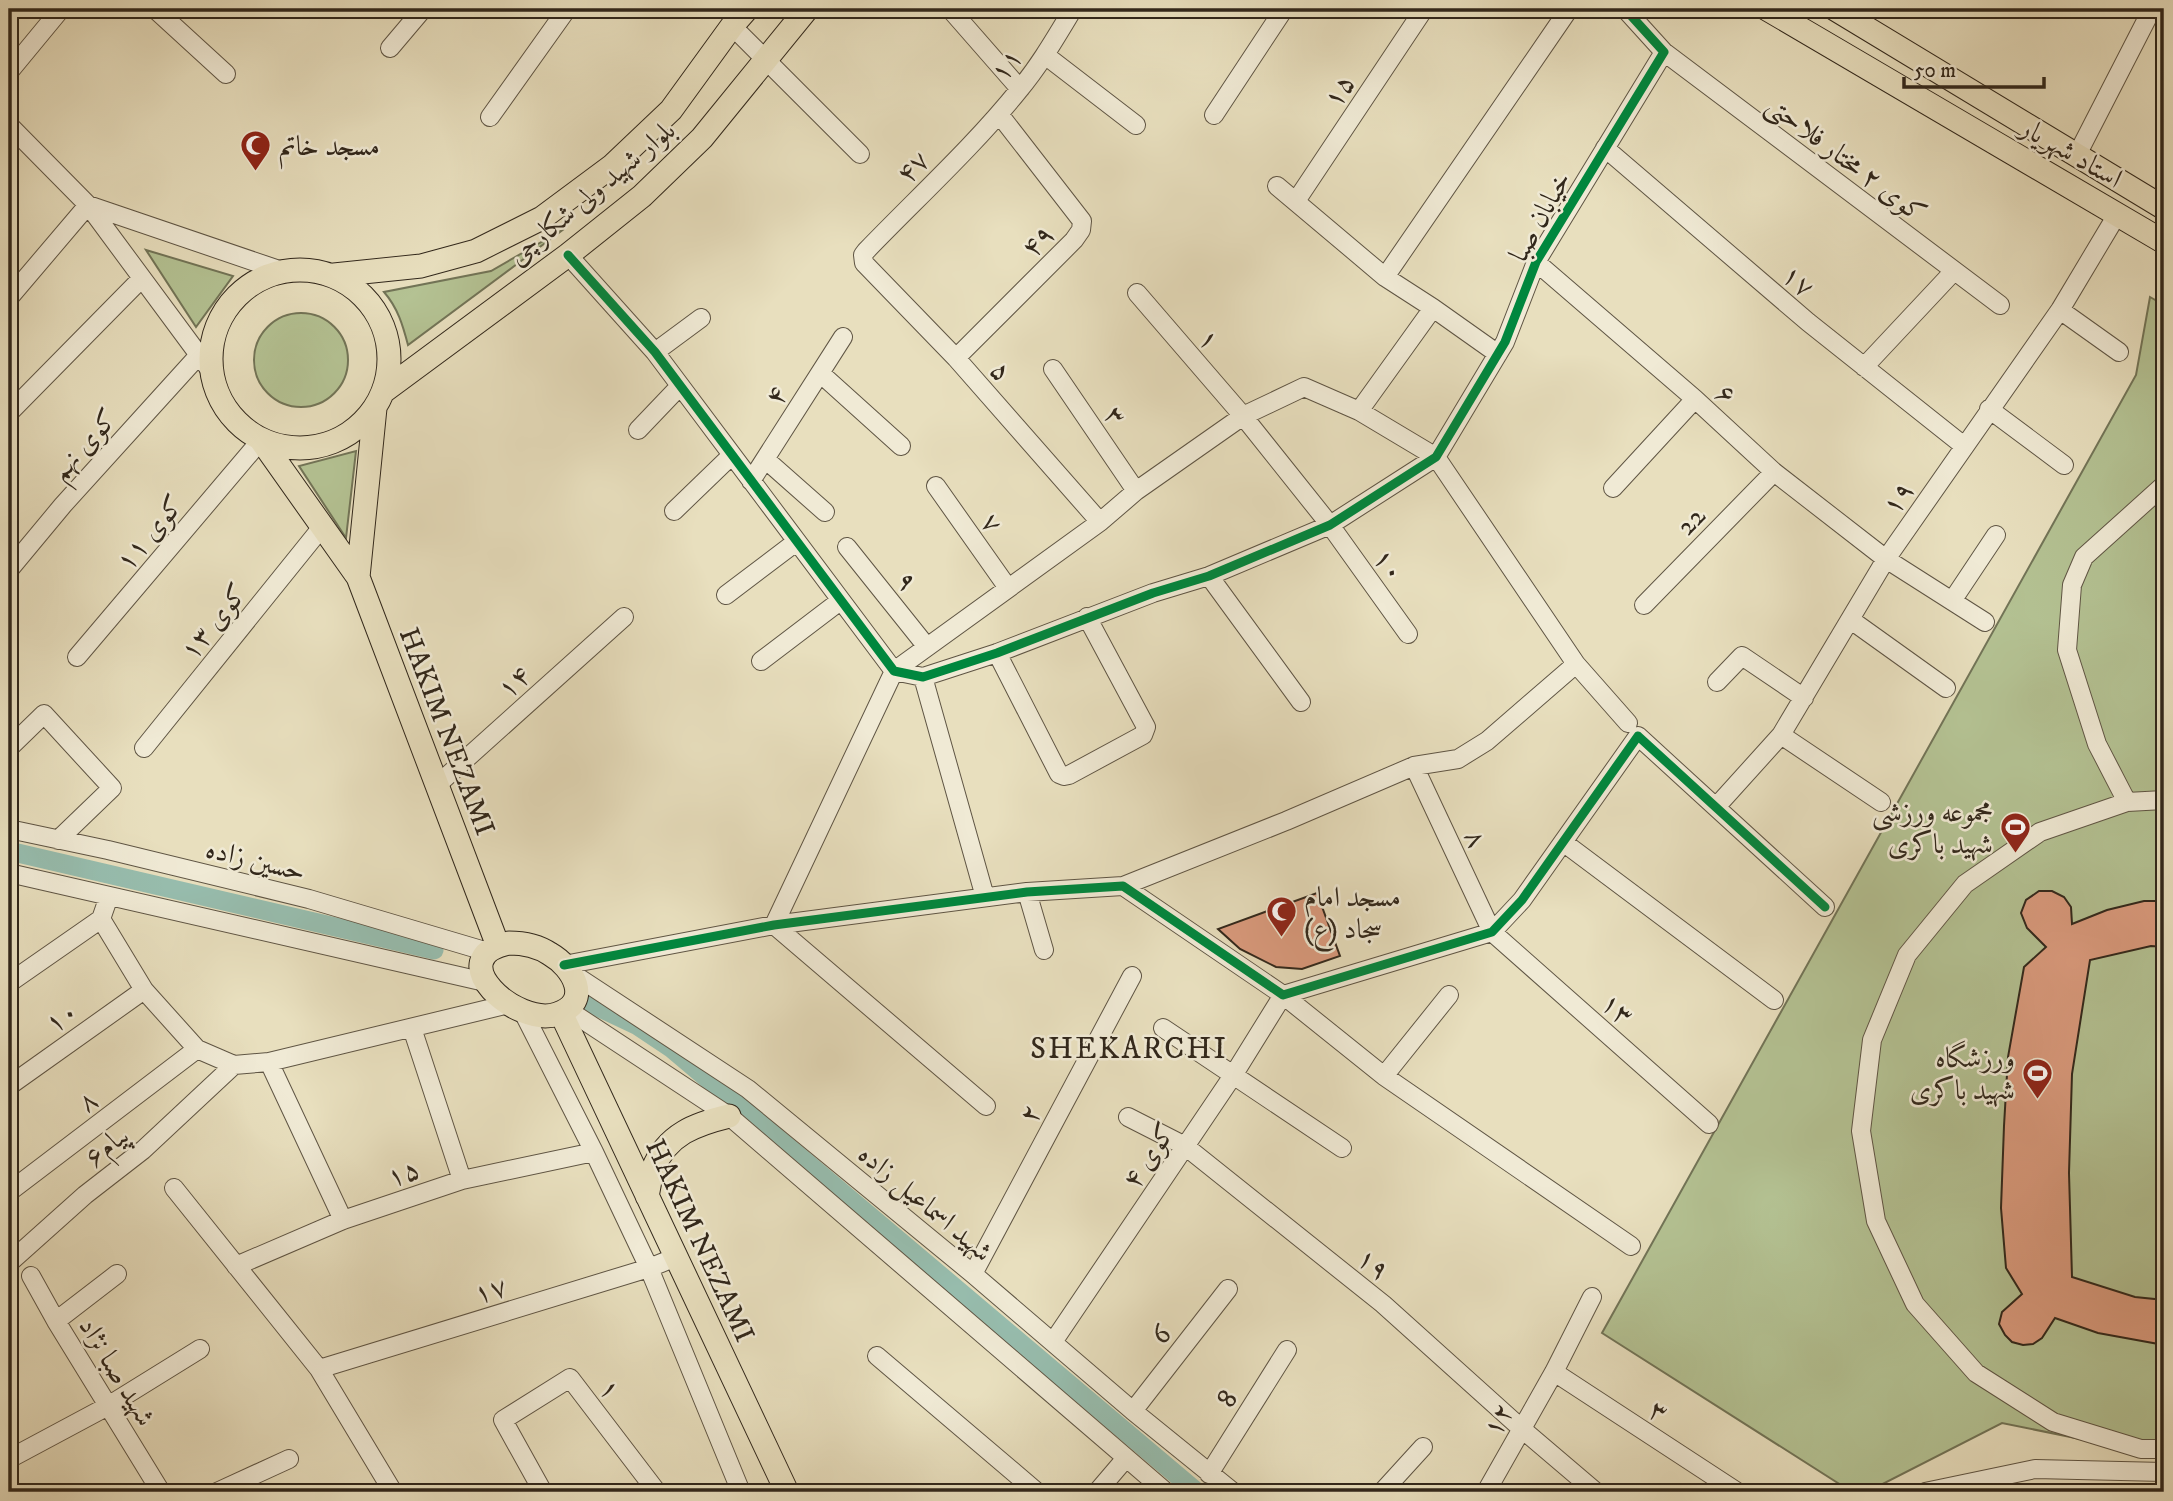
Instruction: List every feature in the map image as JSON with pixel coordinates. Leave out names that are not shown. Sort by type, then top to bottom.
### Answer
[{"type":"main road","name":"بلوار شهید ولی شکارچی","points":[[380,400],[642,196],[702,138],[807,9]]},
{"type":"main road","name":"استاد شهریار","points":[[1767,9],[2164,242]]},
{"type":"main road","name":"استاد شهریار","points":[[1835,9],[2164,208]]},
{"type":"main road","points":[[334,275],[358,290],[376,311],[387,336],[390,364],[380,400],[358,427],[337,441],[312,448],[286,448],[261,440],[228,414],[204,362],[219,318],[235,296],[256,280],[282,271],[308,269],[334,275],[421,266],[476,251],[542,218],[612,166],[671,110],[740,17]]},
{"type":"main road","name":"HAKIM NEZAMI","points":[[358,577],[380,400]]},
{"type":"main road","name":"HAKIM NEZAMI","points":[[261,440],[358,577],[437,785],[493,949]]},
{"type":"main road","points":[[517,943],[548,952],[567,969],[577,989],[575,1002],[564,1012],[543,1016],[516,1007],[489,989],[482,968],[493,949],[517,943]]},
{"type":"main road","name":"HAKIM NEZAMI","points":[[564,1012],[647,1196],[787,1492]]},
{"type":"main road","points":[[647,1196],[653,1169],[666,1147],[701,1122],[729,1116]]},
{"type":"street","points":[[9,72],[61,9]]},
{"type":"street","points":[[155,9],[226,74]]},
{"type":"street","points":[[390,48],[423,9]]},
{"type":"street","points":[[490,117],[567,9]]},
{"type":"street","points":[[950,9],[1020,89]]},
{"type":"street","name":"۱۱","points":[[999,114],[1045,55],[1073,9]]},
{"type":"street","points":[[1214,115],[1284,9]]},
{"type":"street","name":"۱۵","points":[[1296,201],[1424,9]]},
{"type":"street","points":[[1385,277],[1569,9]]},
{"type":"street","points":[[1625,9],[1664,52]]},
{"type":"street","points":[[2077,155],[2152,9]]},
{"type":"street","points":[[740,17],[766,59],[860,154]]},
{"type":"street","name":"خیابان صبا","points":[[1436,457],[1504,342],[1536,262],[1664,52]]},
{"type":"street","name":"کوی ۲ مختار فلاحتی","points":[[1664,52],[2000,305]]},
{"type":"street","points":[[1045,55],[1136,125]]},
{"type":"street","name":"۴۷","points":[[863,255],[999,114]]},
{"type":"street","name":"۴۹","points":[[956,358],[1081,230],[1082,221],[999,114]]},
{"type":"street","points":[[9,125],[88,205],[204,362]]},
{"type":"street","name":"۱۷","points":[[1605,148],[1808,322],[1964,446]]},
{"type":"street","points":[[1277,186],[1385,277],[1497,354]]},
{"type":"street","points":[[88,205],[282,271]]},
{"type":"street","points":[[9,298],[88,205]]},
{"type":"street","name":"۱۹","points":[[1716,807],[1781,734],[1886,559],[2060,310],[2118,213]]},
{"type":"street","points":[[568,255],[655,352],[894,671],[923,677],[997,653],[1153,593],[1209,576],[1330,525],[1436,457]]},
{"type":"street","name":"۵","points":[[863,255],[864,263],[956,358],[1100,523]]},
{"type":"street","name":"۶","points":[[1536,262],[1695,399],[1774,472],[1886,559],[1985,622]]},
{"type":"street","points":[[1864,367],[1954,271]]},
{"type":"street","points":[[9,413],[142,278]]},
{"type":"street","name":"۱","points":[[1137,293],[1243,416],[1330,525]]},
{"type":"street","points":[[1359,411],[1433,308]]},
{"type":"street","points":[[2060,310],[2119,352]]},
{"type":"street","points":[[655,352],[701,318]]},
{"type":"street","name":"۴","points":[[751,481],[843,337]]},
{"type":"street","name":"کوی نهم","points":[[9,570],[72,495],[204,362]]},
{"type":"street","name":"۳","points":[[1053,369],[1136,491]]},
{"type":"street","points":[[820,373],[901,446]]},
{"type":"street","points":[[638,430],[680,386]]},
{"type":"street","points":[[774,925],[894,671],[1100,523],[1136,491],[1243,416],[1304,387],[1359,411],[1436,457],[1576,664],[1628,723]]},
{"type":"street","points":[[1613,488],[1695,399]]},
{"type":"street","points":[[1989,409],[2064,465]]},
{"type":"street","name":"کوی ۱۱","points":[[77,657],[261,440]]},
{"type":"street","points":[[674,511],[732,455]]},
{"type":"street","points":[[765,459],[825,512]]},
{"type":"street","name":"22","points":[[1644,605],[1774,472]]},
{"type":"street","points":[[2127,802],[2097,744],[2067,650],[2072,585],[2084,557],[2164,485]]},
{"type":"street","name":"۷","points":[[936,486],[1008,589]]},
{"type":"street","name":"۱۰","points":[[1330,525],[1408,634]]},
{"type":"street","name":"کوی ۱۳","points":[[144,748],[322,527]]},
{"type":"street","points":[[1952,601],[1996,535]]},
{"type":"street","points":[[726,594],[796,542]]},
{"type":"street","name":"۹","points":[[848,547],[927,647]]},
{"type":"street","points":[[1209,576],[1301,702]]},
{"type":"street","points":[[761,661],[840,601]]},
{"type":"street","name":"۱۴","points":[[437,785],[624,617]]},
{"type":"street","points":[[997,653],[1059,774],[1069,775],[1143,734],[1146,727],[1087,617]]},
{"type":"street","points":[[1851,620],[1946,688]]},
{"type":"street","points":[[1717,682],[1742,656],[1804,698]]},
{"type":"street","points":[[567,969],[774,925],[1027,892],[1123,886],[1414,766],[1458,759],[1487,741],[1576,664]]},
{"type":"street","points":[[923,677],[985,897]]},
{"type":"street","points":[[9,748],[44,714],[112,788],[58,840]]},
{"type":"street","points":[[1781,734],[1881,802]]},
{"type":"street","points":[[1283,995],[1492,932],[1522,900],[1638,736],[1825,907]]},
{"type":"street","name":"۸","points":[[1414,766],[1492,932]]},
{"type":"street","points":[[2164,800],[2127,802],[2040,832],[1965,884],[1907,955],[1872,1040],[1861,1131],[1876,1221],[1915,1304],[1976,1373],[2053,1422],[2141,1449],[2164,1449]]},
{"type":"street","name":"حسین زاده","points":[[9,829],[309,899],[493,949]]},
{"type":"street","points":[[1563,842],[1774,1000]]},
{"type":"street","points":[[12,877],[109,896],[485,982]]},
{"type":"street","points":[[1123,886],[1283,995],[1384,1076],[1631,1246]]},
{"type":"street","points":[[1027,892],[1044,950]]},
{"type":"street","points":[[9,983],[101,919],[109,896]]},
{"type":"street","points":[[101,919],[144,990],[197,1049],[234,1065],[269,1062],[412,1028],[516,1007],[594,1152],[649,1268],[741,1492]]},
{"type":"street","points":[[774,925],[986,1106]]},
{"type":"street","name":"۱۳","points":[[1492,932],[1709,1124]]},
{"type":"street","name":"شهید اسماعیل زاده","points":[[567,969],[748,1088],[1233,1492]]},
{"type":"street","name":"۲","points":[[973,1275],[1132,976]]},
{"type":"street","name":"۱۰","points":[[9,1086],[144,990]]},
{"type":"street","name":"کوی ۴","points":[[1053,1342],[1234,1074],[1283,995]]},
{"type":"street","points":[[1384,1076],[1449,995]]},
{"type":"street","points":[[564,1012],[729,1116],[1166,1492]]},
{"type":"street","points":[[412,1028],[462,1180]]},
{"type":"street","points":[[1163,1028],[1342,1148]]},
{"type":"street","name":"۸","points":[[9,1192],[197,1049]]},
{"type":"street","points":[[269,1062],[343,1220]]},
{"type":"street","name":"۶پیام","points":[[9,1263],[85,1195],[143,1150],[234,1065]]},
{"type":"street","name":"۱۹","points":[[1128,1117],[1185,1146],[1383,1304],[1522,1429]]},
{"type":"street","name":"۱۵","points":[[236,1266],[343,1220],[462,1180],[594,1152]]},
{"type":"street","points":[[174,1188],[319,1369],[393,1492]]},
{"type":"street","name":"۱۷","points":[[319,1369],[649,1268],[676,1257]]},
{"type":"street","points":[[56,1321],[117,1274]]},
{"type":"street","name":"شهید صبا نژاد","points":[[32,1276],[56,1321],[161,1492]]},
{"type":"street","name":"6","points":[[1133,1411],[1228,1289]]},
{"type":"street","name":"۱۲","points":[[1486,1492],[1554,1372],[1592,1297]]},
{"type":"street","points":[[9,1459],[108,1406],[200,1349]]},
{"type":"street","name":"8","points":[[1209,1474],[1287,1350]]},
{"type":"street","points":[[877,1356],[1037,1492]]},
{"type":"street","name":"۳","points":[[1554,1372],[1736,1492]]},
{"type":"street","name":"۱","points":[[542,1492],[503,1420],[570,1378],[657,1492]]},
{"type":"street","points":[[1522,1429],[1596,1492]]},
{"type":"street","points":[[1382,1492],[1423,1447]]},
{"type":"street","points":[[1097,1492],[1126,1458]]},
{"type":"street","points":[[218,1492],[289,1459]]},
{"type":"street","points":[[1925,1492],[2035,1469],[2164,1472]]},
{"type":"green space","points":[[564,229],[408,345],[402,324],[384,292],[491,271]]},
{"type":"green space","points":[[146,250],[233,276],[196,327]]},
{"type":"green space","name":"مجموعه ورزشی شهید باکری","points":[[2150,297],[2164,305],[2164,1456],[2002,1423],[1867,1492],[1852,1492],[1602,1333],[2136,375]]},
{"type":"green space","points":[[292,313],[310,313],[335,326],[345,342],[348,360],[345,378],[335,394],[310,407],[292,407],[267,394],[254,369],[254,351],[267,326]]},
{"type":"green space","points":[[356,451],[346,538],[299,466]]},
{"type":"building","name":"ورزشگاه شهید باکری","points":[[2039,891],[2052,891],[2064,897],[2071,907],[2072,924],[2107,910],[2144,901],[2164,901],[2164,947],[2151,946],[2090,960],[2072,1074],[2069,1173],[2072,1277],[2135,1297],[2164,1300],[2164,1345],[2098,1333],[2055,1318],[2042,1338],[2033,1344],[2023,1345],[2012,1342],[1999,1324],[2002,1312],[2022,1294],[2006,1268],[2001,1208],[2004,1126],[2008,1057],[2024,967],[2046,947],[2027,928],[2021,913],[2026,900]]},
{"type":"building","name":"مسجد امام سجاد (ع)","points":[[1317,893],[1340,956],[1302,969],[1276,967],[1240,949],[1218,929]]},
{"type":"waterway","points":[[9,851],[434,950]]},
{"type":"waterway","points":[[583,1000],[638,1026],[671,1048],[1197,1492]]},
{"type":"cycle path","points":[[568,255],[655,352],[894,671],[923,677],[997,653],[1153,593],[1209,576],[1330,525],[1436,457],[1505,342],[1536,262],[1664,52],[1625,9]]},
{"type":"cycle path","points":[[564,965],[774,925],[1027,892],[1123,886],[1283,995],[1492,932],[1522,900],[1638,736],[1825,907]]},
{"type":"place","name":"مسجد خاتم","points":[[256,172]]},
{"type":"place","name":"مجموعه ورزشی شهید باکری","points":[[2016,854]]},
{"type":"place","name":"مسجد امام سجاد (ع)","points":[[1281,939]]},
{"type":"place","name":"ورزشگاه شهید باکری","points":[[2038,1100]]},
{"type":"district","name":"SHEKARCHI","points":[[1129,1048]]}]
